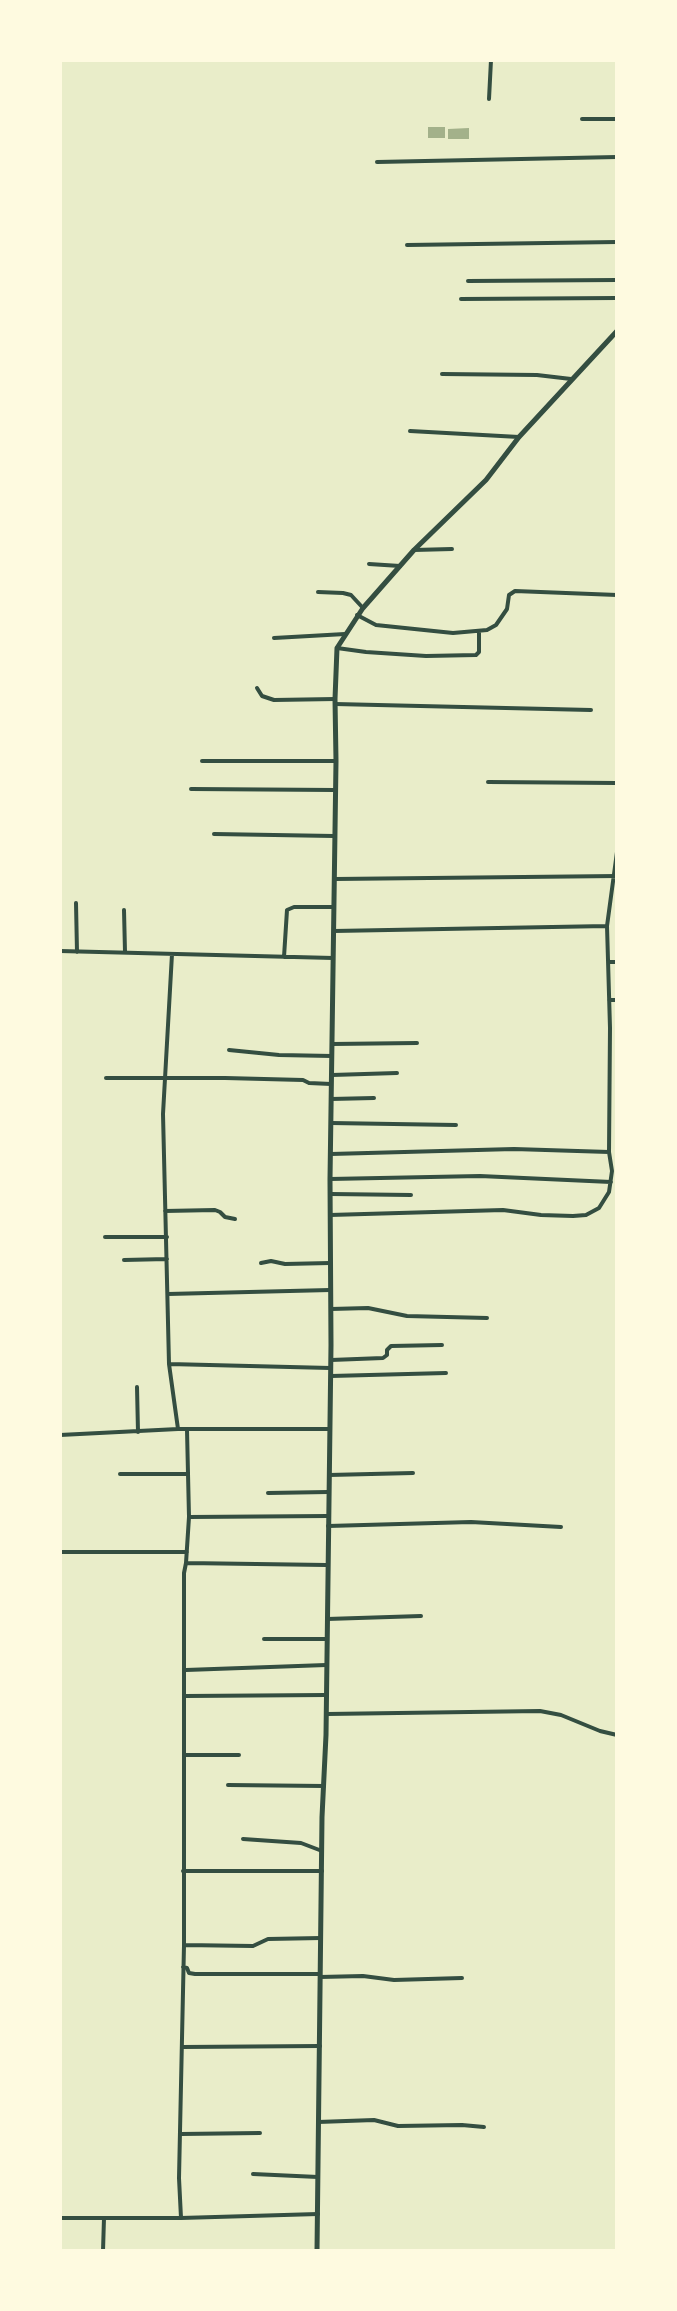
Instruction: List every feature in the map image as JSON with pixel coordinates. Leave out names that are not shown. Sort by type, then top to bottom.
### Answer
[{"type":"street","points":[[489,99],[491,60]]},
{"type":"street","points":[[582,119],[617,119]]},
{"type":"street","points":[[377,162],[617,157]]},
{"type":"street","points":[[407,245],[617,242]]},
{"type":"street","points":[[468,281],[617,280]]},
{"type":"street","points":[[461,300],[617,298]]},
{"type":"street","points":[[317,2251],[326,1714],[328,1430],[331,1360],[330,1179],[337,648],[357,615],[414,550],[486,480],[519,437],[617,332]]},
{"type":"street","points":[[442,374],[537,375],[571,379]]},
{"type":"street","points":[[410,431],[519,437]]},
{"type":"street","points":[[414,550],[452,549]]},
{"type":"street","points":[[369,564],[400,566]]},
{"type":"street","points":[[357,615],[373,624],[408,630],[453,633],[479,631],[496,626],[507,609],[509,595],[515,591],[617,596]]},
{"type":"street","points":[[318,592],[351,595],[363,608]]},
{"type":"street","points":[[337,648],[426,656],[476,655],[479,652],[479,631]]},
{"type":"street","points":[[274,638],[345,634]]},
{"type":"street","points":[[257,688],[262,696],[274,700],[591,711]]},
{"type":"street","points":[[202,761],[336,761]]},
{"type":"street","points":[[488,782],[617,783]]},
{"type":"street","points":[[191,789],[335,790]]},
{"type":"street","points":[[214,834],[334,836]]},
{"type":"street","points":[[330,1215],[503,1210],[559,1216],[586,1215],[599,1208],[606,1200],[611,1182],[612,1165],[609,1152],[607,926],[617,852]]},
{"type":"street","points":[[334,879],[615,876]]},
{"type":"street","points":[[76,903],[77,952]]},
{"type":"street","points":[[284,957],[287,910],[294,907],[335,907]]},
{"type":"street","points":[[124,910],[125,952]]},
{"type":"street","points":[[334,931],[607,926]]},
{"type":"street","points":[[60,951],[333,958]]},
{"type":"street","points":[[172,954],[163,1114],[169,1364],[178,1430]]},
{"type":"street","points":[[608,962],[617,962]]},
{"type":"street","points":[[609,1000],[617,1000]]},
{"type":"street","points":[[332,1044],[417,1043]]},
{"type":"street","points":[[229,1050],[279,1055],[332,1056]]},
{"type":"street","points":[[332,1075],[397,1073]]},
{"type":"street","points":[[106,1078],[225,1078],[332,1083]]},
{"type":"street","points":[[331,1099],[374,1098]]},
{"type":"street","points":[[331,1123],[456,1125]]},
{"type":"street","points":[[331,1154],[514,1149],[609,1152]]},
{"type":"street","points":[[330,1179],[480,1176],[611,1182]]},
{"type":"street","points":[[331,1194],[411,1195]]},
{"type":"street","points":[[165,1211],[214,1210],[225,1217],[235,1219]]},
{"type":"street","points":[[105,1237],[166,1237]]},
{"type":"street","points":[[124,1260],[168,1259]]},
{"type":"street","points":[[261,1263],[271,1261],[285,1264],[330,1263]]},
{"type":"street","points":[[168,1294],[330,1290]]},
{"type":"street","points":[[330,1309],[368,1308],[407,1316],[488,1318]]},
{"type":"street","points":[[331,1360],[383,1358],[391,1347],[442,1345]]},
{"type":"street","points":[[169,1364],[330,1368]]},
{"type":"street","points":[[330,1376],[446,1373]]},
{"type":"street","points":[[137,1388],[138,1432]]},
{"type":"street","points":[[60,1435],[178,1430],[328,1430]]},
{"type":"street","points":[[181,2218],[179,2178],[186,1670],[184,1573],[189,1517],[187,1430]]},
{"type":"street","points":[[120,1473],[188,1474]]},
{"type":"street","points":[[328,1475],[413,1473]]},
{"type":"street","points":[[268,1493],[328,1492]]},
{"type":"street","points":[[189,1517],[328,1516]]},
{"type":"street","points":[[327,1526],[471,1522],[561,1527]]},
{"type":"street","points":[[60,1552],[187,1552]]},
{"type":"street","points":[[186,1563],[326,1565]]},
{"type":"street","points":[[326,1619],[421,1616]]},
{"type":"street","points":[[264,1639],[326,1639]]},
{"type":"street","points":[[186,1670],[326,1665]]},
{"type":"street","points":[[185,1696],[326,1695]]},
{"type":"street","points":[[326,1714],[540,1711],[561,1715],[600,1731],[617,1735]]},
{"type":"street","points":[[185,1755],[239,1755]]},
{"type":"street","points":[[228,1785],[324,1786]]},
{"type":"street","points":[[243,1839],[292,1841],[322,1851]]},
{"type":"street","points":[[183,1871],[322,1871]]},
{"type":"street","points":[[184,1945],[253,1946],[268,1939],[321,1938]]},
{"type":"street","points":[[183,1967],[187,1968],[189,1973],[195,1974],[363,1976],[394,1980],[462,1978]]},
{"type":"street","points":[[182,2047],[321,2046]]},
{"type":"street","points":[[318,2122],[374,2120],[398,2126],[462,2124],[484,2127]]},
{"type":"street","points":[[181,2134],[261,2133]]},
{"type":"street","points":[[253,2174],[318,2176]]},
{"type":"street","points":[[60,2218],[181,2218],[318,2214]]},
{"type":"street","points":[[103,2251],[105,2218]]},
{"type":"shaded area","points":[[428,127],[445,127],[445,138],[428,138]]},
{"type":"shaded area","points":[[469,128],[469,139],[448,139],[448,129]]}]
